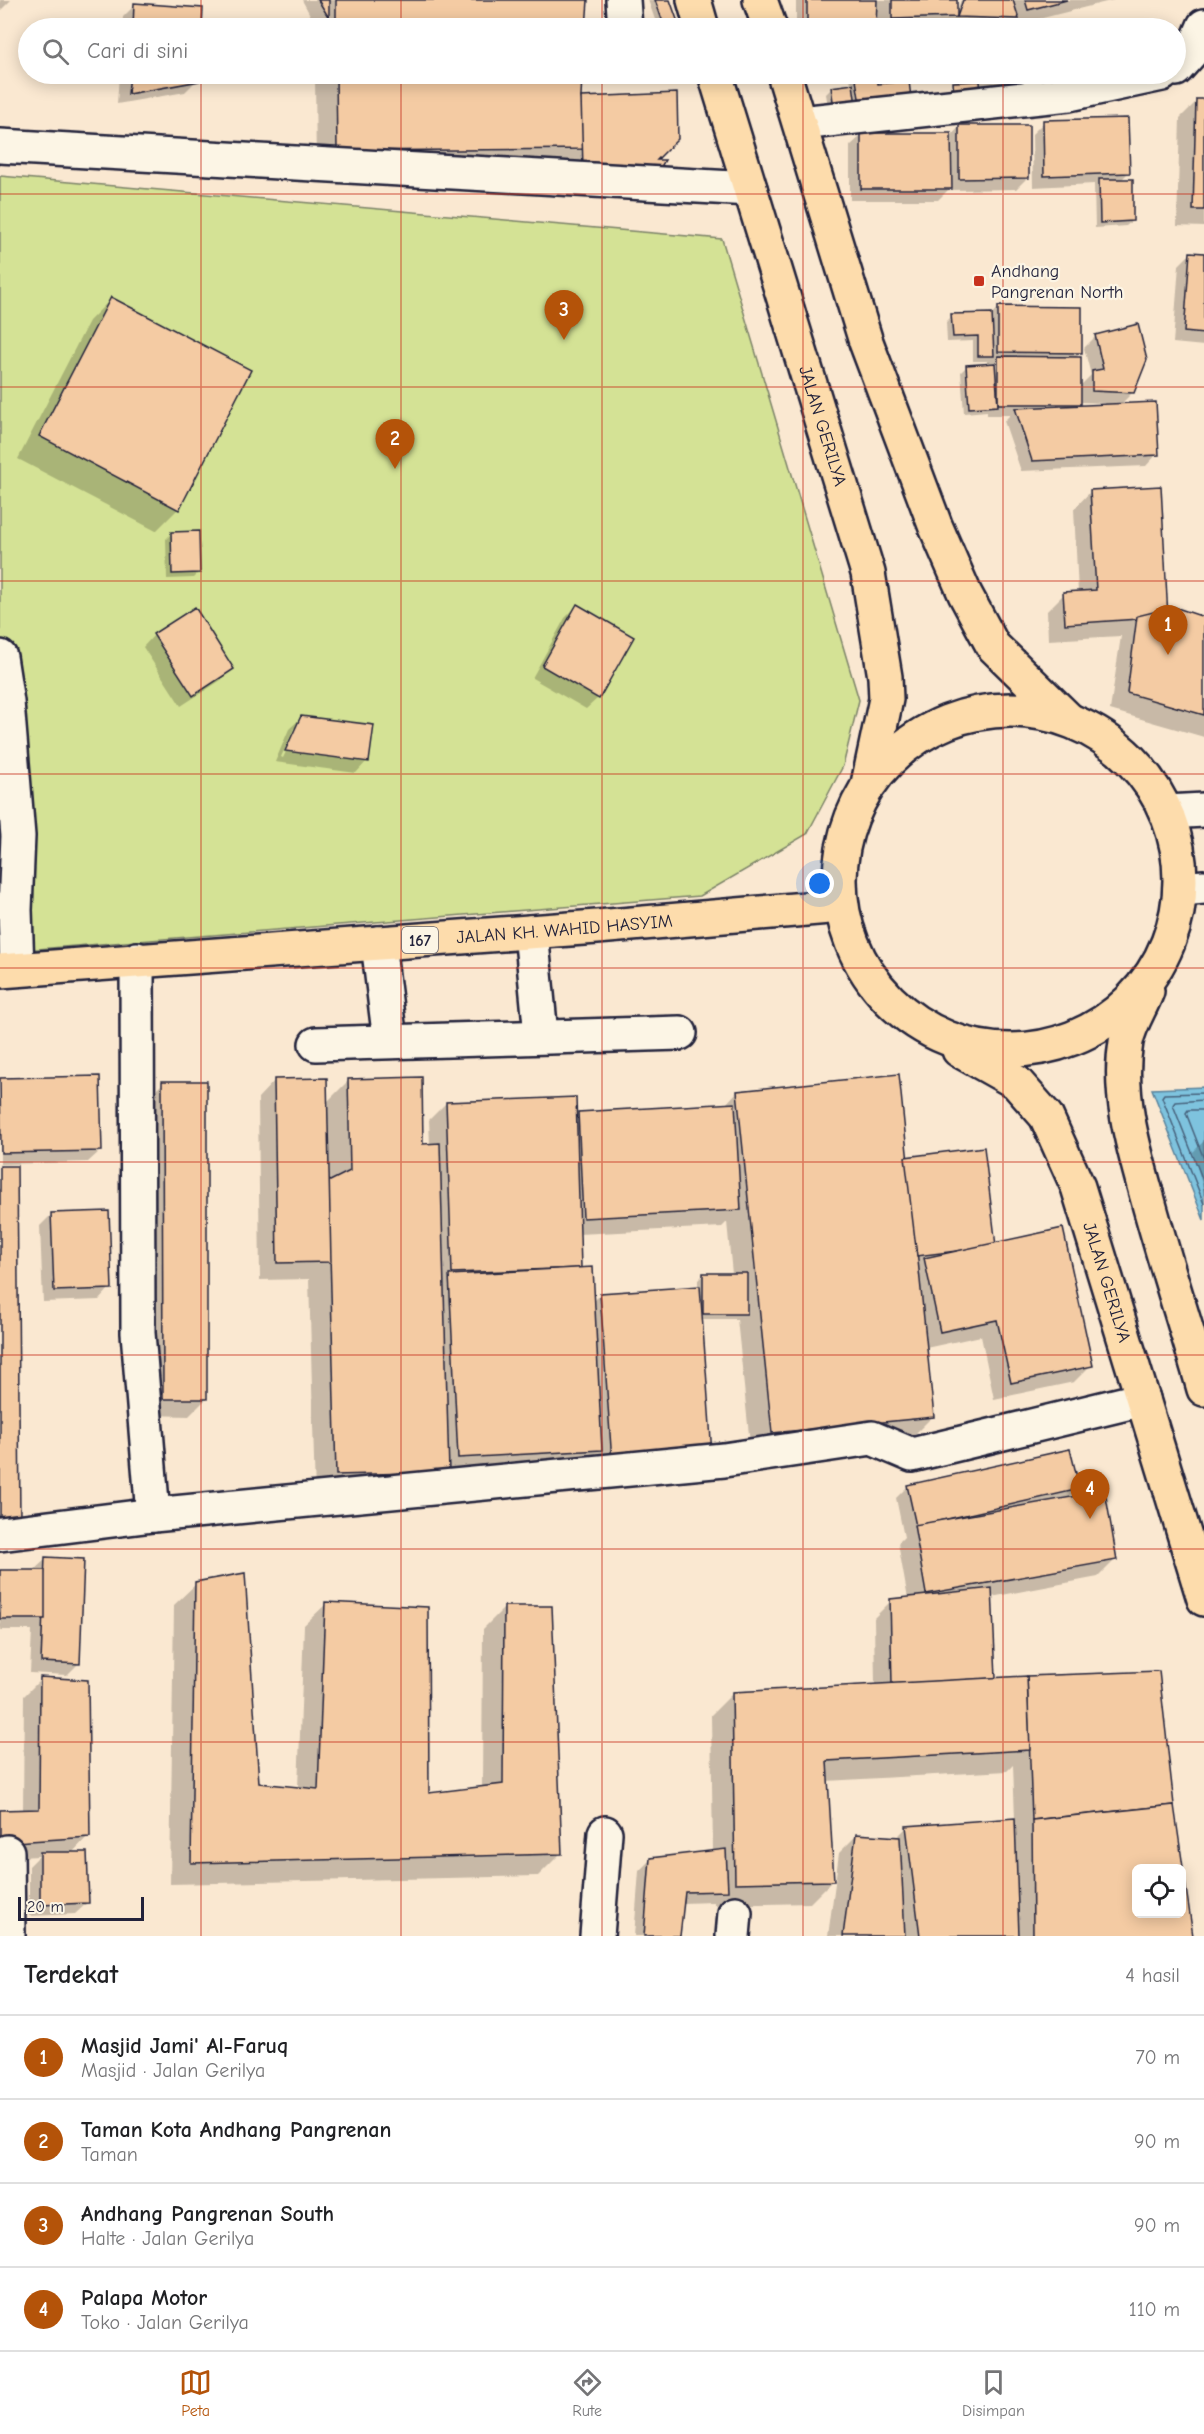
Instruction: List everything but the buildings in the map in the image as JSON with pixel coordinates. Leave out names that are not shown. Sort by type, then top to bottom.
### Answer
[{"type":"main road","points":[[694,0],[699,18]]},
{"type":"main road","points":[[760,0],[766,18]]},
{"type":"main road","name":"JALAN GERILYA","points":[[718,84],[868,573],[885,677],[886,699],[868,784]]},
{"type":"main road","points":[[787,84],[866,342],[935,525],[965,594],[993,646],[1068,718],[1109,740],[1143,772],[1167,812],[1192,888],[1126,1041],[1124,1078],[1127,1113],[1134,1150],[1204,1389]]},
{"type":"main road","points":[[1068,718],[1012,708],[957,717],[906,743],[868,784],[849,823],[840,864],[841,906],[855,954],[883,996],[921,1027],[971,1048],[1024,1051],[1077,1038],[1122,1010],[1157,968]]},
{"type":"main road","name":"JALAN KH. WAHID HASYIM","points":[[9,970],[531,932],[841,906]]},
{"type":"main road","name":"JALAN GERILYA","points":[[921,1027],[1016,1082],[1046,1116],[1078,1187],[1204,1599]]},
{"type":"street","points":[[623,0],[624,18]]},
{"type":"street","points":[[1203,0],[1204,5]]},
{"type":"street","points":[[1186,58],[1194,49],[1204,26]]},
{"type":"street","points":[[800,123],[1069,94],[1116,84]]},
{"type":"street","points":[[0,146],[750,189]]},
{"type":"street","points":[[0,657],[7,702],[18,836],[15,910],[9,970]]},
{"type":"street","points":[[1167,812],[1204,810]]},
{"type":"street","points":[[531,932],[541,1035]]},
{"type":"street","points":[[378,943],[390,1041]]},
{"type":"street","points":[[137,959],[138,1333],[153,1515]]},
{"type":"street","points":[[316,1044],[541,1035],[680,1033]]},
{"type":"street","points":[[0,1534],[153,1515],[724,1460],[872,1438],[912,1455],[1143,1400]]},
{"type":"street","points":[[597,1936],[605,1833]]},
{"type":"street","points":[[7,1852],[8,1936]]},
{"type":"green space","points":[[0,176],[722,239],[859,700],[843,766],[807,834],[700,896],[0,952]]},
{"type":"water","points":[[1204,1087],[1204,1220],[1152,1089]]},
{"type":"place","name":"Andhang Pangrenan North","points":[[979,281]]},
{"type":"place","name":"Andhang Pangrenan South","points":[[564,340]]},
{"type":"place","name":"Taman Kota Andhang Pangrenan","points":[[395,469]]},
{"type":"place","name":"Masjid Jami' Al-Faruq","points":[[1168,655]]},
{"type":"place","name":"Palapa Motor","points":[[1090,1519]]}]
